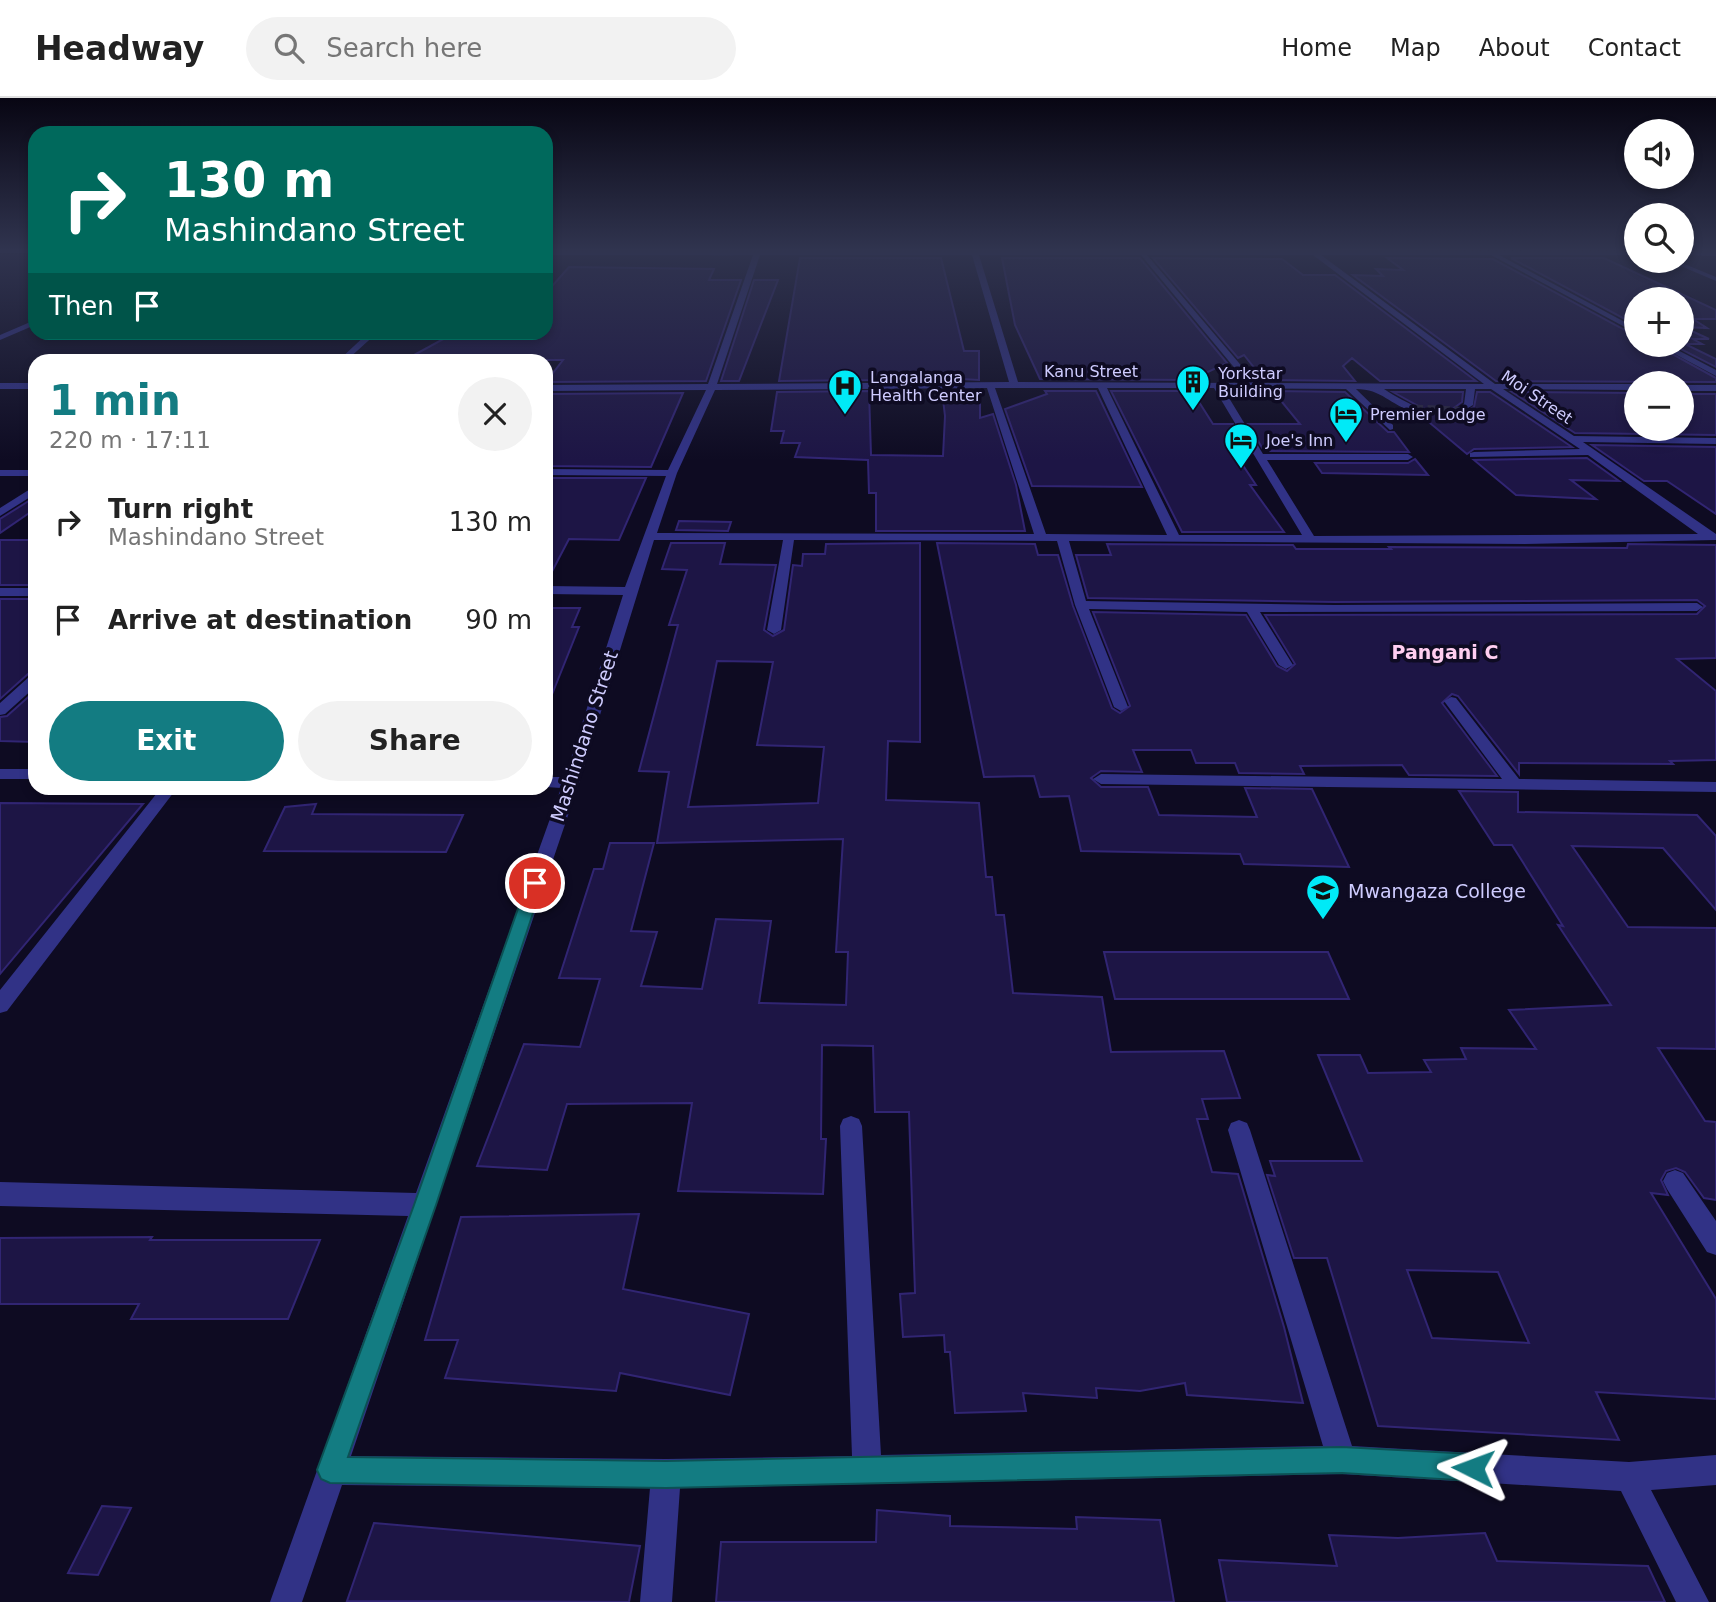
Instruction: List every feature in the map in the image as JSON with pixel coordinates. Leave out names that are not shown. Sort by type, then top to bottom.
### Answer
[{"type":"street","name":"Mashindano Street","points":[[286,1602],[571,783],[630,591],[672,473],[711,388],[734,320]]},
{"type":"street","points":[[995,320],[1014,385]]},
{"type":"street","points":[[1199,320],[1254,386]]},
{"type":"street","name":"Moi Street","points":[[1404,320],[1492,386],[1714,539]]},
{"type":"street","points":[[0,338],[28,325]]},
{"type":"street","points":[[350,354],[365,340]]},
{"type":"street","points":[[1685,357],[1716,373]]},
{"type":"street","points":[[990,385],[1041,537]]},
{"type":"street","name":"Kanu Street","points":[[553,388],[990,385],[1624,387]]},
{"type":"street","points":[[1101,385],[1174,537]]},
{"type":"street","points":[[0,386],[28,386]]},
{"type":"street","points":[[1217,386],[1309,537]]},
{"type":"street","points":[[1348,386],[1390,427]]},
{"type":"street","points":[[1374,386],[1401,405],[1414,409]]},
{"type":"street","points":[[1458,411],[1468,405],[1471,386]]},
{"type":"street","points":[[1694,388],[1716,388]]},
{"type":"street","points":[[1572,439],[1716,441]]},
{"type":"street","points":[[1474,455],[1591,452]]},
{"type":"street","points":[[1260,457],[1408,457]]},
{"type":"street","points":[[553,472],[672,473]]},
{"type":"street","points":[[0,473],[28,473]]},
{"type":"street","points":[[0,513],[28,494]]},
{"type":"street","points":[[650,536],[1714,539]]},
{"type":"street","points":[[774,630],[789,536]]},
{"type":"street","points":[[1062,537],[1080,605],[1121,707]]},
{"type":"street","points":[[553,590],[630,591]]},
{"type":"street","points":[[0,592],[28,592]]},
{"type":"street","points":[[1080,605],[1697,607]]},
{"type":"street","points":[[1251,607],[1286,665]]},
{"type":"street","points":[[0,711],[28,685]]},
{"type":"street","points":[[1451,701],[1515,785]]},
{"type":"street","points":[[0,774],[28,774]]},
{"type":"street","points":[[1101,779],[1716,787]]},
{"type":"street","points":[[553,782],[571,783]]},
{"type":"street","points":[[0,1005],[164,795]]},
{"type":"street","points":[[851,1126],[867,1469]]},
{"type":"street","points":[[1239,1130],[1342,1460]]},
{"type":"street","points":[[1675,1181],[1716,1243]]},
{"type":"street","points":[[0,1194],[425,1205]]},
{"type":"street","points":[[330,1470],[666,1474],[1342,1460],[1629,1477],[1716,1470]]},
{"type":"street","points":[[656,1602],[666,1474]]},
{"type":"street","points":[[1629,1477],[1693,1602]]},
{"type":"building","points":[[553,320],[727,320],[706,381],[553,382],[553,373],[563,360],[553,360],[553,354],[416,354],[441,340],[553,340]]},
{"type":"building","points":[[741,320],[762,320],[739,381],[721,381]]},
{"type":"building","points":[[789,320],[956,320],[964,351],[979,351],[979,380],[869,374],[869,380],[779,381]]},
{"type":"building","points":[[1014,320],[1192,320],[1227,363],[1191,380],[1040,379]]},
{"type":"building","points":[[1206,320],[1395,320],[1476,381],[1380,381],[1352,358],[1343,366],[1355,381],[1264,380],[1244,355],[1238,358]]},
{"type":"building","points":[[1414,320],[1607,320],[1624,330],[1624,357],[1678,357],[1716,378],[1716,382],[1694,382],[1694,371],[1624,371],[1624,382],[1496,381]]},
{"type":"building","points":[[1694,320],[1695,320],[1707,328],[1694,327]]},
{"type":"building","points":[[1694,332],[1709,339],[1694,339]]},
{"type":"building","points":[[1694,348],[1716,359],[1716,367],[1694,356]]},
{"type":"building","points":[[869,391],[871,455],[943,456],[945,416],[942,391],[980,391],[980,418],[993,414],[1016,485],[1025,531],[876,531],[876,493],[869,493],[868,460],[795,457],[800,443],[781,443],[784,431],[771,431],[777,392]]},
{"type":"building","points":[[1045,391],[1096,391],[1142,487],[1032,486],[1005,409],[1047,394]]},
{"type":"building","points":[[1111,391],[1192,391],[1213,424],[1233,424],[1249,452],[1234,452],[1256,485],[1250,485],[1284,532],[1182,532]]},
{"type":"building","points":[[1273,391],[1345,392],[1388,432],[1394,432],[1409,452],[1264,451],[1248,424],[1300,424]]},
{"type":"building","points":[[1393,392],[1463,392],[1462,402],[1451,410],[1457,416],[1474,407],[1477,392],[1490,392],[1572,447],[1474,449],[1467,454],[1418,413],[1420,407]]},
{"type":"building","points":[[1512,392],[1624,393],[1624,434],[1575,433]]},
{"type":"building","points":[[683,393],[651,467],[553,466],[553,394]]},
{"type":"building","points":[[1694,394],[1716,394],[1716,435],[1694,435]]},
{"type":"building","points":[[1592,445],[1716,447],[1716,514],[1667,481],[1644,481]]},
{"type":"building","points":[[1587,458],[1619,481],[1571,480],[1596,499],[1516,495],[1474,460]]},
{"type":"building","points":[[1415,459],[1428,475],[1322,473],[1315,463],[1408,463]]},
{"type":"building","points":[[553,478],[646,478],[619,540],[569,539],[553,570]]},
{"type":"building","points":[[28,501],[28,514],[0,533],[0,519]]},
{"type":"building","points":[[679,521],[731,522],[728,531],[676,530]]},
{"type":"building","points":[[0,540],[28,540],[28,585],[0,585]]},
{"type":"building","points":[[671,543],[725,543],[720,564],[776,565],[764,630],[773,636],[784,630],[793,565],[802,566],[803,554],[825,554],[826,544],[920,543],[920,742],[888,741],[886,800],[979,803],[986,877],[992,877],[996,915],[1004,915],[1013,993],[1102,997],[1111,1052],[1224,1051],[1240,1098],[1202,1099],[1208,1119],[1197,1119],[1212,1172],[1238,1174],[1284,1327],[1303,1403],[1187,1395],[1185,1383],[1140,1391],[1096,1388],[1097,1398],[1023,1393],[1026,1411],[955,1413],[950,1352],[945,1352],[944,1335],[903,1337],[900,1294],[915,1293],[909,1112],[875,1112],[873,1046],[822,1045],[821,1139],[826,1139],[823,1194],[678,1191],[692,1103],[567,1104],[547,1170],[477,1166],[524,1044],[580,1047],[600,979],[559,978],[594,869],[603,869],[610,843],[654,843],[631,931],[657,932],[641,986],[702,989],[716,919],[771,921],[759,1003],[846,1005],[848,952],[836,952],[843,839],[657,843],[669,772],[639,771],[678,625],[669,625],[687,570],[662,569]],"holes":[[[717,661],[773,662],[757,745],[824,747],[818,803],[688,807]]]},
{"type":"building","points":[[937,543],[1035,544],[1038,555],[1058,555],[1073,606],[1112,708],[1120,713],[1130,706],[1093,612],[1246,615],[1277,666],[1287,671],[1295,664],[1265,615],[1697,614],[1705,606],[1697,600],[1335,602],[1088,598],[1076,555],[1111,555],[1107,544],[1293,545],[1296,549],[1627,548],[1628,544],[1716,545],[1716,658],[1677,659],[1716,691],[1716,760],[1670,761],[1673,764],[1519,763],[1519,774],[1458,696],[1452,694],[1442,703],[1497,776],[1409,775],[1402,765],[1300,766],[1304,774],[1239,773],[1235,763],[1196,763],[1191,750],[1133,750],[1142,772],[1101,771],[1091,778],[1101,787],[1148,787],[1159,815],[1257,817],[1245,788],[1312,789],[1349,867],[1244,864],[1240,854],[1081,851],[1069,796],[1040,797],[1034,776],[984,777]]},
{"type":"building","points":[[0,599],[28,599],[28,674],[0,699]]},
{"type":"building","points":[[553,608],[580,608],[572,627],[579,627],[553,692]]},
{"type":"building","points":[[28,697],[28,742],[0,741],[0,717],[7,716]]},
{"type":"building","points":[[1459,791],[1518,792],[1518,812],[1697,815],[1716,836],[1716,910],[1663,848],[1572,846],[1628,927],[1716,928],[1716,1049],[1658,1048],[1705,1121],[1716,1122],[1716,1200],[1704,1198],[1685,1172],[1676,1168],[1666,1171],[1661,1180],[1668,1195],[1651,1193],[1716,1299],[1716,1399],[1596,1392],[1619,1440],[1378,1426],[1327,1258],[1294,1258],[1267,1175],[1275,1176],[1270,1161],[1362,1161],[1318,1055],[1360,1055],[1368,1073],[1431,1072],[1424,1060],[1466,1059],[1461,1048],[1536,1049],[1509,1010],[1611,1005],[1558,925],[1563,926],[1512,845],[1494,845]],"holes":[[[1407,1270],[1498,1272],[1529,1343],[1432,1338]]]},
{"type":"building","points":[[0,803],[143,804],[0,974]]},
{"type":"building","points":[[316,804],[312,814],[463,815],[446,852],[264,851],[285,807]]},
{"type":"building","points":[[1104,952],[1328,952],[1349,999],[1115,999]]},
{"type":"building","points":[[639,1214],[623,1289],[749,1314],[730,1395],[620,1373],[616,1391],[445,1378],[458,1340],[425,1340],[461,1217]]},
{"type":"building","points":[[152,1237],[150,1240],[320,1240],[288,1319],[131,1319],[139,1304],[0,1304],[0,1238]]},
{"type":"building","points":[[102,1506],[131,1508],[98,1575],[68,1573]]},
{"type":"building","points":[[877,1510],[950,1516],[950,1526],[1077,1529],[1076,1517],[1160,1520],[1174,1602],[716,1602],[721,1542],[876,1542]]},
{"type":"building","points":[[374,1523],[640,1546],[629,1602],[347,1601]]},
{"type":"building","points":[[1485,1533],[1497,1561],[1648,1566],[1665,1602],[1227,1602],[1219,1560],[1337,1566],[1329,1535],[1398,1538]]},
{"type":"tunnel","points":[[1414,409],[1458,411]]},
{"type":"place","name":"Yorkstar Building","points":[[1193,412]]},
{"type":"place","name":"Langalanga Health Center","points":[[845,416]]},
{"type":"place","name":"Premier Lodge","points":[[1346,444]]},
{"type":"place","name":"Joe's Inn","points":[[1241,470]]},
{"type":"place","name":"Mwangaza College","points":[[1323,921]]},
{"type":"district","name":"Pangani C","points":[[1445,652]]},
{"type":"route","points":[[535,883],[425,1205],[330,1470],[666,1474],[1342,1460],[1473,1468]]}]
